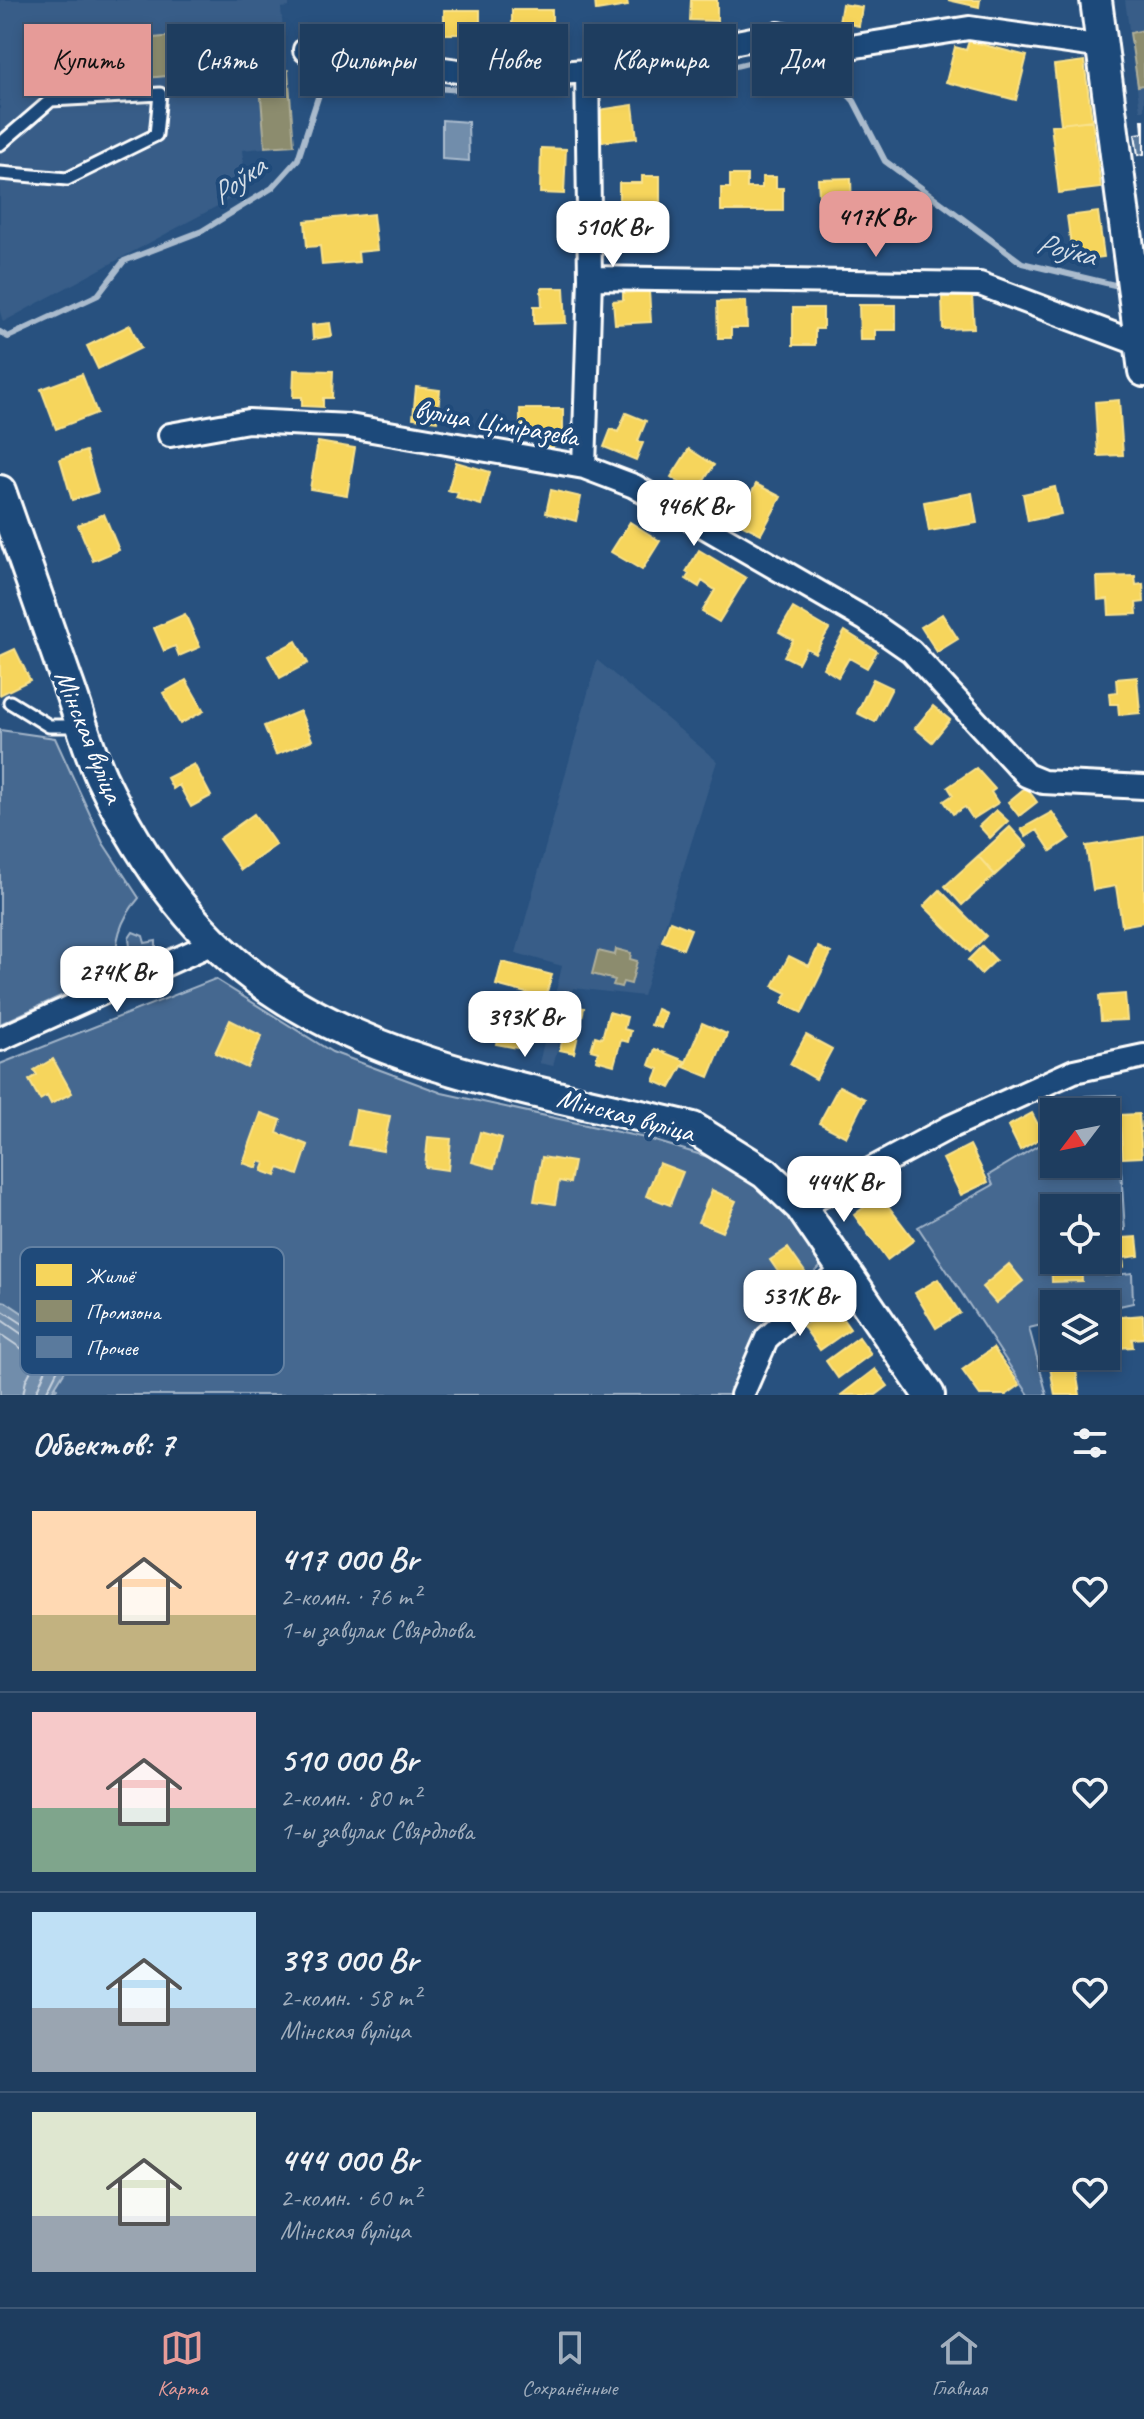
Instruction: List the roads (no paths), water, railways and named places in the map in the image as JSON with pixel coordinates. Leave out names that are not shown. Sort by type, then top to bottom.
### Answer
[{"type":"street","points":[[1096,0],[1143,358]]},
{"type":"street","points":[[736,42],[778,34],[844,48],[969,28],[1103,47]]},
{"type":"street","points":[[443,69],[502,77],[584,71]]},
{"type":"street","points":[[584,467],[590,278],[587,96]]},
{"type":"street","points":[[590,278],[980,284],[1143,358]]},
{"type":"street","name":"вуліца Ціміразева","points":[[170,435],[248,421],[349,426],[584,467],[634,486],[865,619],[911,651],[1026,775],[1043,782],[1144,787]]},
{"type":"street","name":"Мінская вуліца","points":[[0,491],[100,775],[134,838],[179,905],[213,943],[269,988],[342,1029],[421,1060],[693,1128],[765,1173],[801,1207],[929,1395]]},
{"type":"street","points":[[0,1039],[213,943]]},
{"type":"street","points":[[801,1207],[950,1127],[1074,1071],[1144,1056]]},
{"type":"street","points":[[742,1395],[767,1338],[843,1270]]},
{"type":"lane","points":[[0,144],[51,100],[160,94],[156,135],[67,179],[0,173]]},
{"type":"lane","points":[[10,702],[49,726],[83,726]]},
{"type":"water","points":[[442,120],[468,122],[469,161],[442,159]]},
{"type":"water","points":[[0,1301],[20,1311],[20,1375],[62,1375],[50,1395],[0,1395]]},
{"type":"waterway","name":"Роўка","points":[[736,66],[793,52],[822,67],[854,101],[885,161],[1022,263],[1123,287]]},
{"type":"waterway","name":"Роўка","points":[[0,332],[8,337],[98,295],[124,261],[202,231],[272,188],[298,159],[323,82],[508,92],[570,86]]}]
